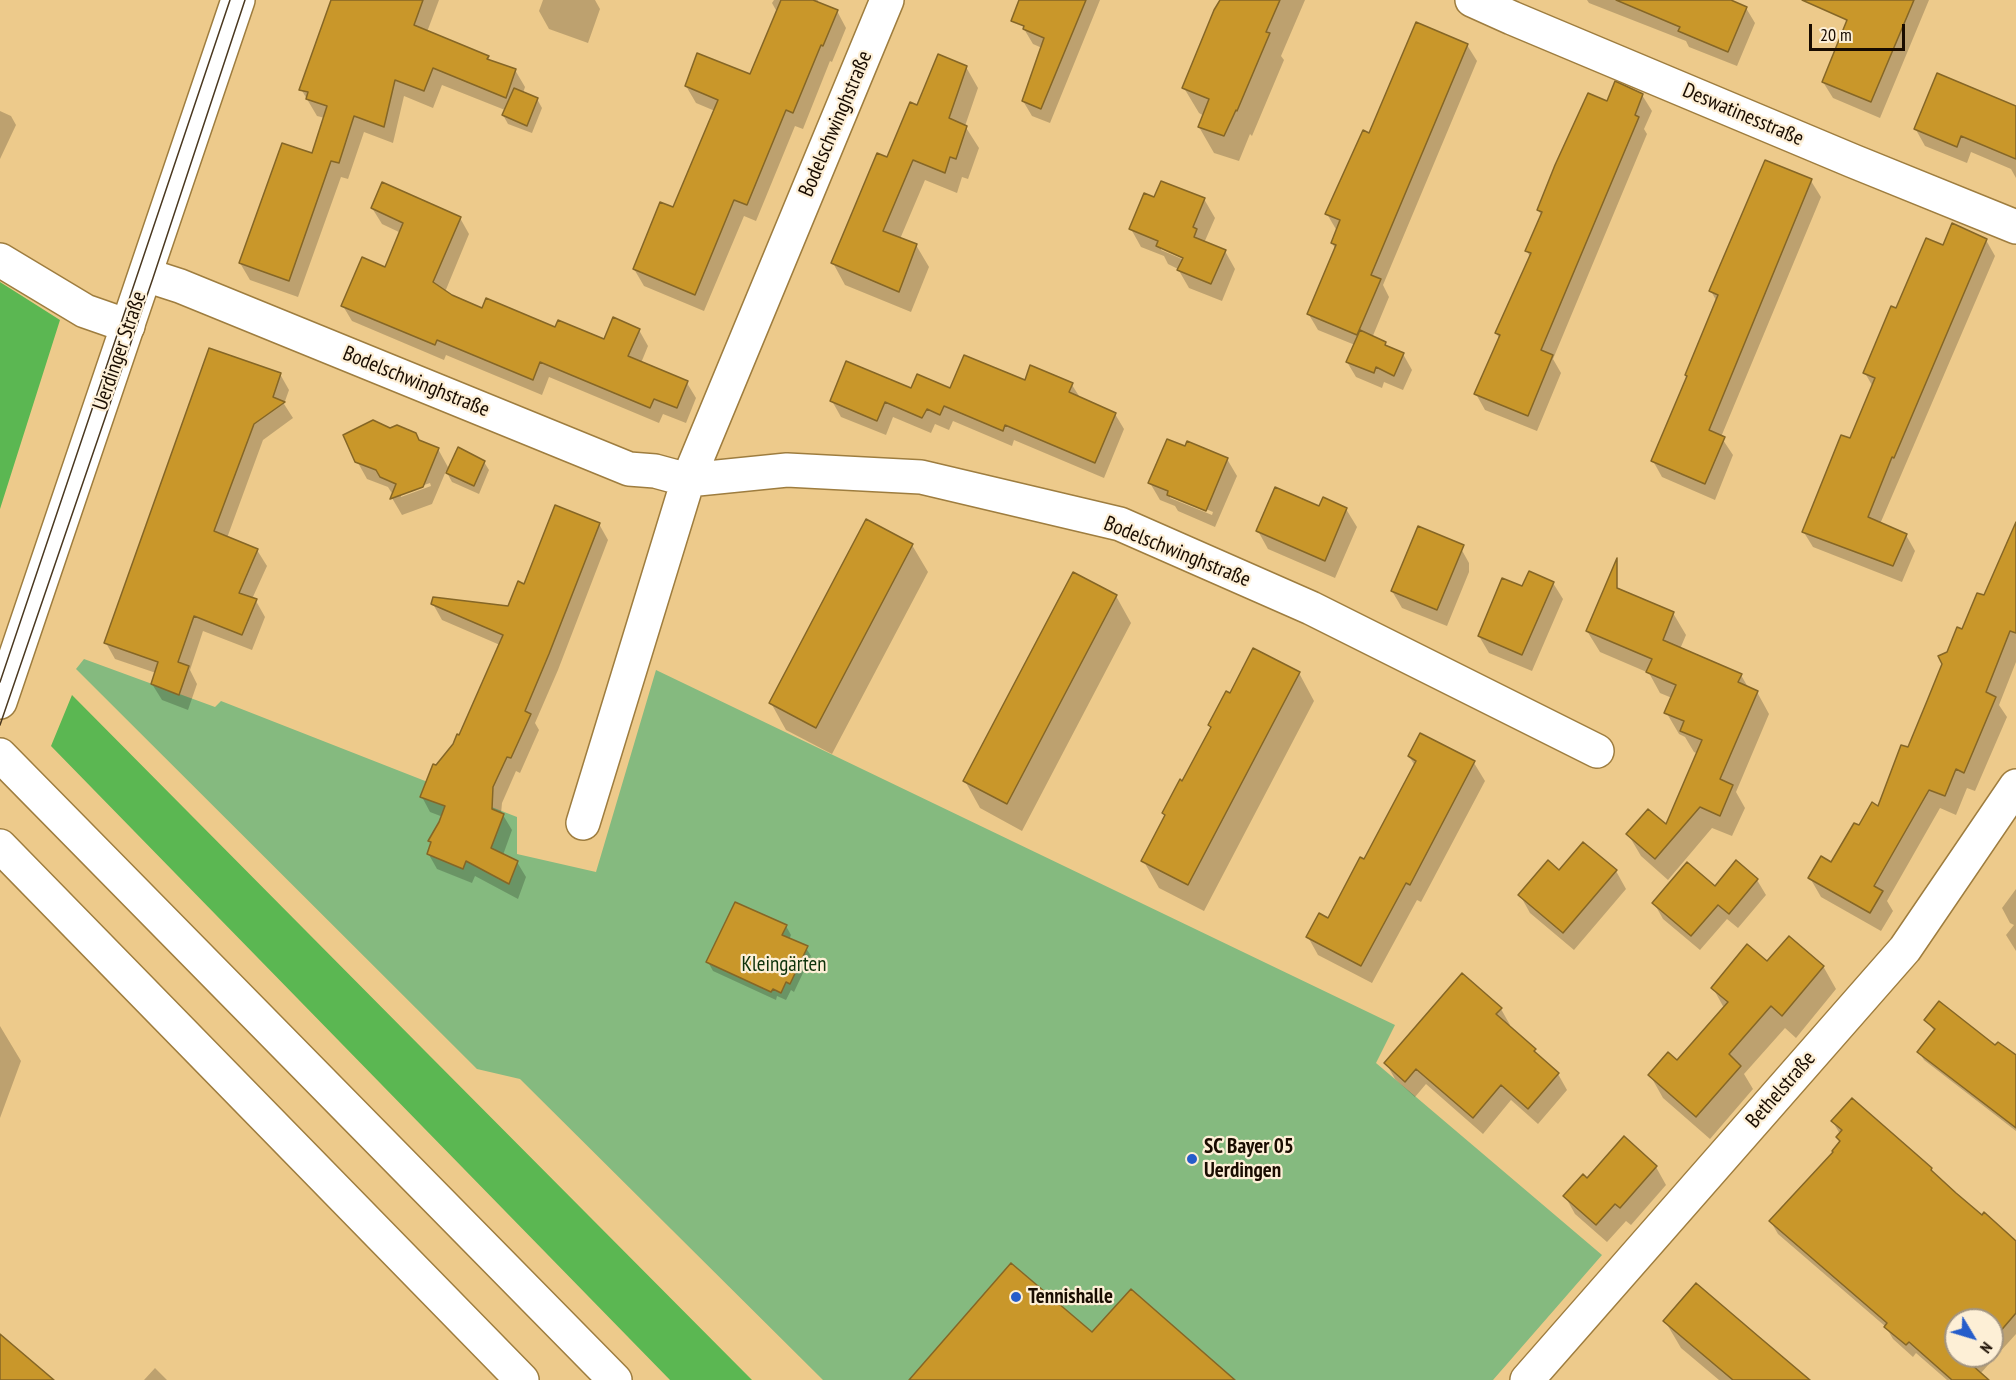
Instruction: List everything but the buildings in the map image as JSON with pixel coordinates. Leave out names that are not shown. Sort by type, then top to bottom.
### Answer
[{"type":"main road","name":"Uerdinger Straße","points":[[0,702],[237,0]]},
{"type":"main road","name":"Bodelschwinghstraße","points":[[583,823],[688,480],[887,0]]},
{"type":"main road","name":"Deswatinesstraße","points":[[1472,0],[1853,161],[2016,227]]},
{"type":"main road","points":[[0,260],[85,311],[128,326]]},
{"type":"main road","name":"Bodelschwinghstraße","points":[[146,275],[180,286],[629,469],[655,471],[688,480],[787,470],[921,477],[1120,524],[1311,608],[1597,751]]},
{"type":"main road","points":[[0,755],[615,1380]]},
{"type":"main road","name":"Bethelstraße","points":[[1527,1380],[1905,949],[2016,786]]},
{"type":"main road","points":[[8,854],[522,1380]]},
{"type":"green space","points":[[0,282],[60,320],[0,509]]},
{"type":"green space","name":"Kleingärten","points":[[84,659],[215,707],[221,701],[517,817],[517,854],[596,872],[656,670],[1395,1025],[1376,1063],[1602,1255],[1493,1380],[1228,1380],[1131,1290],[1092,1332],[1011,1263],[909,1380],[823,1380],[520,1079],[477,1069],[76,669]]},
{"type":"green space","points":[[72,695],[752,1380],[670,1380],[51,746]]},
{"type":"tram line","points":[[0,682],[230,0]]},
{"type":"tram line","points":[[0,725],[153,278],[245,0]]},
{"type":"place","name":"SC Bayer 05 Uerdingen","points":[[1192,1159]]},
{"type":"place","name":"Tennishalle","points":[[1016,1297]]}]
